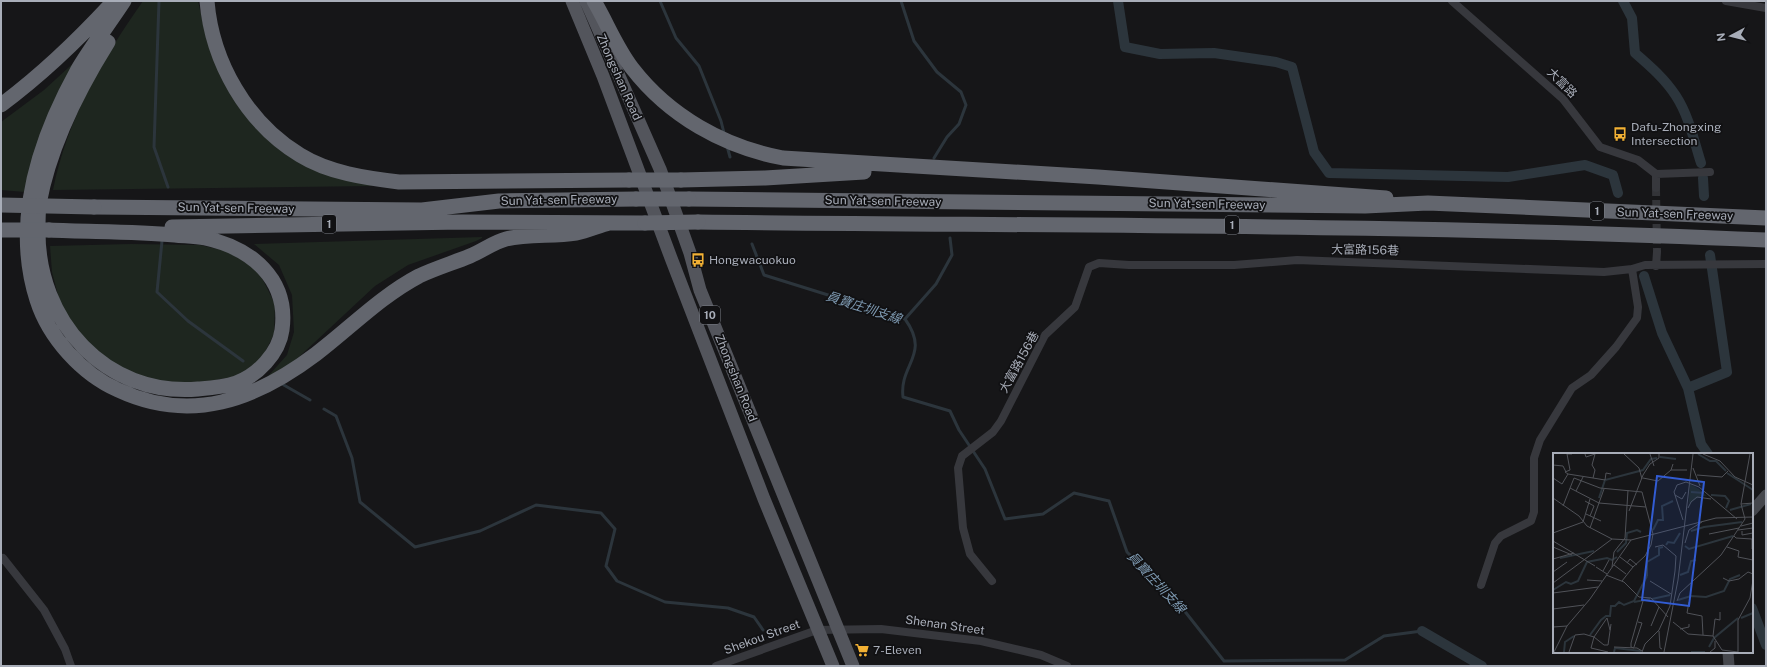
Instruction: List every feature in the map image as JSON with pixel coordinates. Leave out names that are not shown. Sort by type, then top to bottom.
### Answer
[{"type":"highway","points":[[1,105],[54,62],[80,38],[114,1]]},
{"type":"highway","points":[[124,1],[78,70],[54,118],[36,164],[28,217],[27,255],[31,281],[38,304],[50,330],[87,371],[106,385],[120,392],[134,398],[174,406],[200,406],[237,399],[266,387],[310,358],[378,303],[419,276],[446,264],[472,256],[505,239],[574,233],[609,223]]},
{"type":"highway","points":[[49,230],[158,233],[205,238],[232,248],[252,258],[265,268],[273,280],[279,295],[283,315],[282,333],[274,351],[265,365],[247,378],[235,383],[211,388],[183,391],[136,383],[105,366],[90,354],[56,311],[38,252],[39,205],[60,135],[77,97],[106,43],[136,1]]},
{"type":"highway","points":[[206,1],[218,54],[239,95],[256,119],[300,156],[322,165],[366,178],[400,182],[680,180],[765,178],[945,169]]},
{"type":"highway","points":[[594,1],[631,67],[660,98],[698,127],[727,142],[756,153],[783,158],[1361,195],[1428,203]]},
{"type":"highway","name":"Sun Yat-sen Freeway","points":[[1,206],[422,210],[499,201],[636,199],[1358,206],[1428,203],[1766,218]]},
{"type":"highway","name":"Sun Yat-sen Freeway","points":[[1,230],[454,222],[698,222],[1255,226],[1593,232],[1766,240]]},
{"type":"main road","name":"Zhongshan Road","points":[[572,1],[603,76],[671,258],[817,630],[833,666]]},
{"type":"main road","name":"Zhongshan Road","points":[[586,1],[660,169],[690,253],[700,290],[788,505],[837,630],[853,666]]},
{"type":"street","name":"大富路","points":[[1452,1],[1563,99],[1600,147],[1638,160],[1656,174]]},
{"type":"street","points":[[1726,1],[1766,8]]},
{"type":"street","points":[[1656,188],[1656,174],[1710,172]]},
{"type":"street","points":[[1656,266],[1657,252]]},
{"type":"street","name":"大富路156巷","points":[[992,581],[970,554],[963,528],[958,468],[962,456],[993,432],[1001,420],[1045,335],[1075,307],[1089,267],[1100,263],[1129,265],[1234,265],[1297,260],[1417,263],[1604,272],[1632,269]]},
{"type":"street","points":[[1481,585],[1495,543],[1500,536],[1531,521],[1534,512],[1534,458],[1540,440],[1572,388],[1590,375],[1616,347],[1637,318],[1638,307],[1632,269],[1645,265],[1766,264]]},
{"type":"street","points":[[1753,509],[1766,495]]},
{"type":"street","points":[[1,560],[3,558],[44,610],[65,649],[71,666]]},
{"type":"street","name":"Shenan Street","points":[[817,630],[881,629],[981,641],[1041,654],[1067,666]]},
{"type":"street","name":"Shekou Street","points":[[716,666],[817,630]]},
{"type":"street","points":[[1728,653],[1729,666]]},
{"type":"shaded area","points":[[143,1],[198,1],[207,41],[218,68],[256,127],[373,186],[53,190],[67,139],[88,91],[114,45]]},
{"type":"shaded area","points":[[80,57],[25,192],[1,190],[1,122],[44,90]]},
{"type":"shaded area","points":[[482,237],[476,241],[408,265],[375,286],[286,369],[260,385],[287,355],[294,332],[292,295],[279,265],[254,244]]},
{"type":"shaded area","points":[[131,244],[200,245],[235,253],[252,265],[263,280],[275,304],[274,334],[262,358],[243,375],[188,385],[134,376],[109,361],[89,343],[70,322],[59,299],[52,272],[50,246]]},
{"type":"waterway","points":[[159,1],[154,147],[168,187]]},
{"type":"waterway","points":[[660,1],[676,38],[699,66],[721,121],[724,133]]},
{"type":"waterway","points":[[901,1],[914,41],[937,72],[961,92],[966,105],[959,124],[947,137],[934,158]]},
{"type":"waterway","points":[[1118,1],[1125,47],[1160,54],[1214,53],[1276,62],[1292,67],[1314,152],[1329,173],[1508,177],[1585,165],[1613,175],[1618,193]]},
{"type":"waterway","points":[[1623,1],[1632,18],[1635,53],[1662,78],[1681,104],[1688,120],[1701,163]]},
{"type":"waterway","points":[[727,146],[730,157]]},
{"type":"waterway","points":[[1703,178],[1704,196]]},
{"type":"waterway","points":[[905,319],[936,284],[952,255],[950,238]]},
{"type":"waterway","points":[[162,241],[157,292],[188,321],[243,361]]},
{"type":"waterway","name":"員寶庄圳支線","points":[[752,244],[764,275],[905,319],[912,331],[915,342],[915,351],[905,376],[903,397],[950,411],[959,430],[985,469],[1005,519],[1043,514],[1074,493],[1109,501],[1127,552],[1183,609],[1224,661],[1345,660],[1384,636],[1422,631]]},
{"type":"waterway","points":[[1688,388],[1727,372],[1710,255]]},
{"type":"waterway","points":[[1644,276],[1662,333],[1688,388],[1701,444],[1707,453]]},
{"type":"waterway","points":[[282,384],[310,400]]},
{"type":"waterway","points":[[324,409],[336,416],[352,458],[360,502],[415,547],[480,531],[536,505],[601,513],[615,529],[606,566],[617,581],[665,602],[728,608],[754,617],[763,630]]},
{"type":"waterway","points":[[1753,611],[1766,645]]},
{"type":"waterway","name":"員寶庄圳支線","points":[[1422,631],[1482,666]]},
{"type":"tunnel","points":[[1656,188],[1657,252]]},
{"type":"place","name":"Dafu-Zhongxing Intersection","points":[[1620,134]]},
{"type":"place","name":"Hongwacuokuo","points":[[698,260]]},
{"type":"place","name":"7-Eleven","points":[[862,650]]}]
